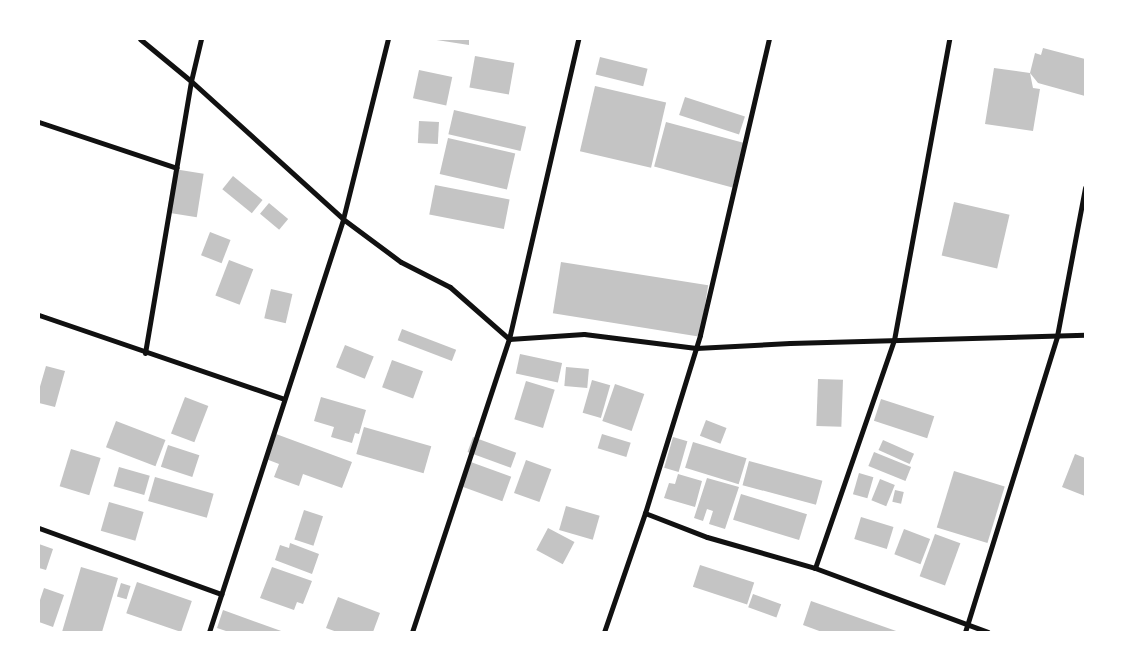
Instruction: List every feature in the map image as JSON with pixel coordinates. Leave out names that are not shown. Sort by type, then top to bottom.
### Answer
[{"type":"street","points":[[140,39],[191,81],[343,218],[401,262],[450,287],[509,339],[584,334],[696,348],[1085,335]]},
{"type":"street","points":[[145,352],[191,81],[201,39]]},
{"type":"street","points":[[209,632],[343,218],[388,39]]},
{"type":"street","points":[[412,632],[509,339],[578,39]]},
{"type":"street","points":[[604,632],[645,513],[696,348],[769,39]]},
{"type":"street","points":[[815,568],[894,340],[949,39]]},
{"type":"street","points":[[39,122],[177,168]]},
{"type":"street","points":[[965,632],[1057,336],[1085,188]]},
{"type":"street","points":[[39,315],[284,399]]},
{"type":"street","points":[[645,513],[707,537],[815,568],[967,626],[988,632]]},
{"type":"street","points":[[39,528],[221,594]]},
{"type":"building","points":[[430,39],[469,39],[469,45]]},
{"type":"building","points":[[1043,48],[1085,59],[1085,96],[1038,83],[1030,73],[1035,53],[1041,55]]},
{"type":"building","points":[[475,56],[514,63],[509,94],[469,88]]},
{"type":"building","points":[[600,57],[648,69],[643,86],[596,74]]},
{"type":"building","points":[[994,68],[1030,73],[1033,88],[1040,89],[1033,131],[985,124]]},
{"type":"building","points":[[419,70],[452,77],[446,105],[413,98]]},
{"type":"building","points":[[595,86],[666,102],[651,168],[580,151]]},
{"type":"building","points":[[685,97],[745,116],[739,135],[679,115]]},
{"type":"building","points":[[454,110],[526,127],[520,151],[448,134]]},
{"type":"building","points":[[419,121],[439,122],[438,144],[418,143]]},
{"type":"building","points":[[666,122],[744,143],[732,187],[654,166]]},
{"type":"building","points":[[448,138],[515,154],[507,190],[440,174]]},
{"type":"building","points":[[174,169],[204,174],[197,217],[167,212]]},
{"type":"building","points":[[233,176],[263,200],[252,213],[222,189]]},
{"type":"building","points":[[435,185],[510,200],[504,229],[429,214]]},
{"type":"building","points":[[954,202],[1010,215],[997,268],[942,256]]},
{"type":"building","points":[[269,203],[288,219],[279,230],[260,214]]},
{"type":"building","points":[[210,232],[231,240],[222,263],[201,255]]},
{"type":"building","points":[[229,260],[253,269],[240,305],[215,295]]},
{"type":"building","points":[[561,262],[708,285],[700,337],[553,313]]},
{"type":"building","points":[[271,289],[292,294],[286,323],[264,318]]},
{"type":"building","points":[[402,329],[456,350],[452,361],[398,340]]},
{"type":"building","points":[[345,345],[374,357],[365,379],[336,367]]},
{"type":"building","points":[[520,354],[562,363],[558,383],[516,374]]},
{"type":"building","points":[[392,360],[423,371],[413,399],[382,387]]},
{"type":"building","points":[[46,366],[65,371],[55,407],[39,403],[39,390]]},
{"type":"building","points":[[566,367],[589,369],[587,388],[564,386]]},
{"type":"building","points":[[818,379],[843,380],[841,427],[816,426]]},
{"type":"building","points":[[592,380],[610,385],[601,418],[583,413]]},
{"type":"building","points":[[526,381],[555,390],[543,428],[514,419]]},
{"type":"building","points":[[615,384],[644,394],[632,431],[602,421]]},
{"type":"building","points":[[185,397],[208,406],[194,442],[171,433]]},
{"type":"building","points":[[321,397],[366,410],[359,434],[355,433],[352,443],[331,437],[334,427],[314,421]]},
{"type":"building","points":[[881,399],[934,416],[927,438],[874,421]]},
{"type":"building","points":[[706,420],[727,428],[720,444],[700,436]]},
{"type":"building","points":[[116,421],[165,440],[155,466],[106,447]]},
{"type":"building","points":[[364,427],[431,446],[424,473],[356,454]]},
{"type":"building","points":[[276,434],[352,462],[342,488],[303,474],[299,486],[274,477],[279,464],[266,459]]},
{"type":"building","points":[[602,434],[631,443],[626,457],[598,448]]},
{"type":"building","points":[[473,437],[516,453],[511,468],[468,452]]},
{"type":"building","points":[[673,437],[687,441],[679,472],[664,468]]},
{"type":"building","points":[[883,440],[914,454],[910,464],[879,450]]},
{"type":"building","points":[[693,442],[747,458],[739,484],[685,468]]},
{"type":"building","points":[[168,445],[199,455],[192,477],[161,467]]},
{"type":"building","points":[[71,449],[101,458],[89,495],[60,486]]},
{"type":"building","points":[[874,452],[911,467],[905,481],[868,466]]},
{"type":"building","points":[[1075,454],[1085,458],[1085,496],[1062,487]]},
{"type":"building","points":[[526,460],[551,469],[539,502],[514,493]]},
{"type":"building","points":[[468,461],[511,477],[502,501],[459,485]]},
{"type":"building","points":[[749,461],[822,481],[816,505],[743,485]]},
{"type":"building","points":[[119,467],[150,476],[144,495],[113,486]]},
{"type":"building","points":[[954,471],[1005,486],[987,543],[937,527]]},
{"type":"building","points":[[859,473],[873,477],[867,498],[853,494]]},
{"type":"building","points":[[678,474],[702,481],[695,507],[664,498],[669,483],[675,484]]},
{"type":"building","points":[[155,477],[214,494],[207,518],[148,501]]},
{"type":"building","points":[[707,478],[739,487],[725,529],[709,524],[713,511],[707,509],[703,521],[694,518]]},
{"type":"building","points":[[880,479],[895,485],[886,506],[871,500]]},
{"type":"building","points":[[895,490],[904,492],[901,504],[892,502]]},
{"type":"building","points":[[741,494],[807,514],[799,540],[733,520]]},
{"type":"building","points":[[109,502],[144,512],[135,541],[101,531]]},
{"type":"building","points":[[566,506],[600,516],[593,540],[559,530]]},
{"type":"building","points":[[304,510],[323,516],[313,546],[294,539]]},
{"type":"building","points":[[861,517],[894,527],[887,549],[854,539]]},
{"type":"building","points":[[548,528],[574,542],[563,564],[536,550]]},
{"type":"building","points":[[904,529],[930,539],[920,564],[894,554]]},
{"type":"building","points":[[935,534],[960,543],[945,586],[920,576]]},
{"type":"building","points":[[290,543],[319,554],[312,574],[275,560],[280,545],[289,548]]},
{"type":"building","points":[[39,544],[53,549],[46,570],[39,568]]},
{"type":"building","points":[[700,565],[754,583],[747,604],[693,587]]},
{"type":"building","points":[[81,567],[118,578],[102,632],[62,632]]},
{"type":"building","points":[[272,567],[312,581],[303,604],[297,602],[294,610],[260,598]]},
{"type":"building","points":[[137,582],[192,601],[181,632],[126,613]]},
{"type":"building","points":[[121,583],[131,586],[126,599],[117,596]]},
{"type":"building","points":[[44,588],[64,595],[53,627],[39,622],[39,603]]},
{"type":"building","points":[[753,594],[781,604],[776,617],[748,607]]},
{"type":"building","points":[[338,597],[380,613],[373,632],[337,632],[326,628]]},
{"type":"building","points":[[811,601],[899,632],[822,632],[803,625]]},
{"type":"building","points":[[223,610],[284,632],[229,632],[217,628]]}]
